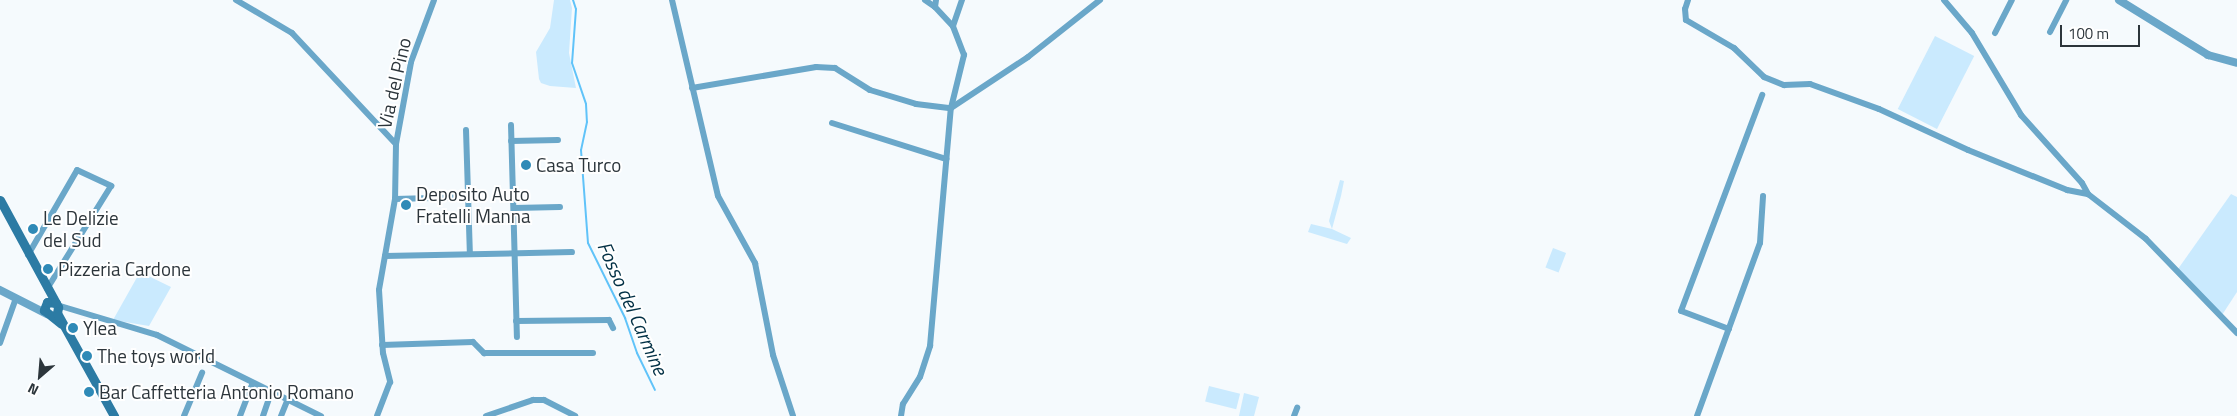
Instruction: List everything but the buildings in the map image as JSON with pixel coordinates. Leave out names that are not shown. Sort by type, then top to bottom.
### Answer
[{"type":"main road","points":[[0,200],[47,289],[52,308],[71,335]]},
{"type":"main road","points":[[52,308],[65,323],[114,416]]},
{"type":"street","points":[[236,0],[292,32],[319,58],[396,144]]},
{"type":"street","name":"Via del Pino","points":[[377,416],[390,382],[382,344],[379,290],[395,199],[396,144],[411,62],[434,0]]},
{"type":"street","points":[[672,0],[718,196],[758,274],[773,355],[793,416]]},
{"type":"street","points":[[901,416],[903,404],[920,377],[930,346],[951,108],[964,56],[954,26],[936,3],[925,0]]},
{"type":"street","points":[[954,26],[962,0]]},
{"type":"street","points":[[692,88],[816,67],[835,68],[870,90],[916,104],[951,108],[1028,57],[1100,0]]},
{"type":"street","points":[[1688,0],[1684,10],[1686,20],[1734,48],[1764,77],[1784,85],[1810,84],[1844,96],[1968,150],[2067,190],[2088,194]]},
{"type":"street","points":[[1944,0],[1972,33],[2021,115],[2082,182],[2088,194],[2146,239],[2237,333]]},
{"type":"street","points":[[1995,33],[2012,0]]},
{"type":"street","points":[[2050,32],[2066,0]]},
{"type":"street","points":[[2119,0],[2208,55],[2237,63]]},
{"type":"street","points":[[1729,329],[1681,311],[1762,95]]},
{"type":"street","points":[[832,123],[946,160]]},
{"type":"street","points":[[511,125],[517,337]]},
{"type":"street","points":[[466,130],[470,254]]},
{"type":"street","points":[[511,141],[558,140]]},
{"type":"street","points":[[28,255],[77,170],[111,186],[47,289]]},
{"type":"street","points":[[1697,416],[1760,243],[1763,196]]},
{"type":"street","points":[[395,199],[468,198]]},
{"type":"street","points":[[514,208],[560,207]]},
{"type":"street","points":[[385,256],[572,252]]},
{"type":"street","points":[[0,290],[35,305],[83,313],[157,335],[252,384],[321,416]]},
{"type":"street","points":[[0,343],[16,298]]},
{"type":"street","points":[[52,308],[69,313],[83,313]]},
{"type":"street","points":[[65,323],[69,313]]},
{"type":"street","points":[[516,321],[608,320],[613,328]]},
{"type":"street","points":[[382,344],[473,342],[484,352],[593,353]]},
{"type":"street","points":[[184,416],[202,373]]},
{"type":"street","points":[[240,416],[252,384]]},
{"type":"street","points":[[263,416],[271,393]]},
{"type":"street","points":[[486,416],[533,400],[544,400],[575,416]]},
{"type":"street","points":[[281,416],[287,401]]},
{"type":"street","points":[[1294,416],[1297,408]]},
{"type":"shaded area","points":[[554,0],[570,0],[572,8],[569,53],[576,88],[550,86],[541,83],[539,79],[536,52],[550,28]]},
{"type":"shaded area","points":[[1935,36],[1974,56],[1937,129],[1898,109]]},
{"type":"shaded area","points":[[1340,180],[1344,181],[1332,229],[1329,221]]},
{"type":"shaded area","points":[[2231,194],[2237,197],[2237,292],[2222,315],[2178,269]]},
{"type":"shaded area","points":[[1311,224],[1332,229],[1351,238],[1347,244],[1308,232]]},
{"type":"shaded area","points":[[1553,248],[1566,253],[1559,273],[1545,268]]},
{"type":"shaded area","points":[[140,272],[171,287],[149,326],[113,320]]},
{"type":"shaded area","points":[[1209,386],[1240,394],[1236,409],[1205,402]]},
{"type":"shaded area","points":[[1244,393],[1259,397],[1254,416],[1239,416]]},
{"type":"waterway","name":"Fosso del Carmine","points":[[573,0],[576,9],[572,63],[586,104],[587,122],[581,150],[588,243],[625,318],[637,353],[655,390]]},
{"type":"place","name":"Casa Turco","points":[[526,165]]},
{"type":"place","name":"Deposito Auto Fratelli Manna","points":[[406,205]]},
{"type":"place","name":"Le Delizie del Sud","points":[[33,229]]},
{"type":"place","name":"Pizzeria Cardone","points":[[48,269]]},
{"type":"place","name":"Ylea","points":[[73,328]]},
{"type":"place","name":"The toys world","points":[[87,356]]},
{"type":"place","name":"Bar Caffetteria Antonio Romano","points":[[89,392]]}]
